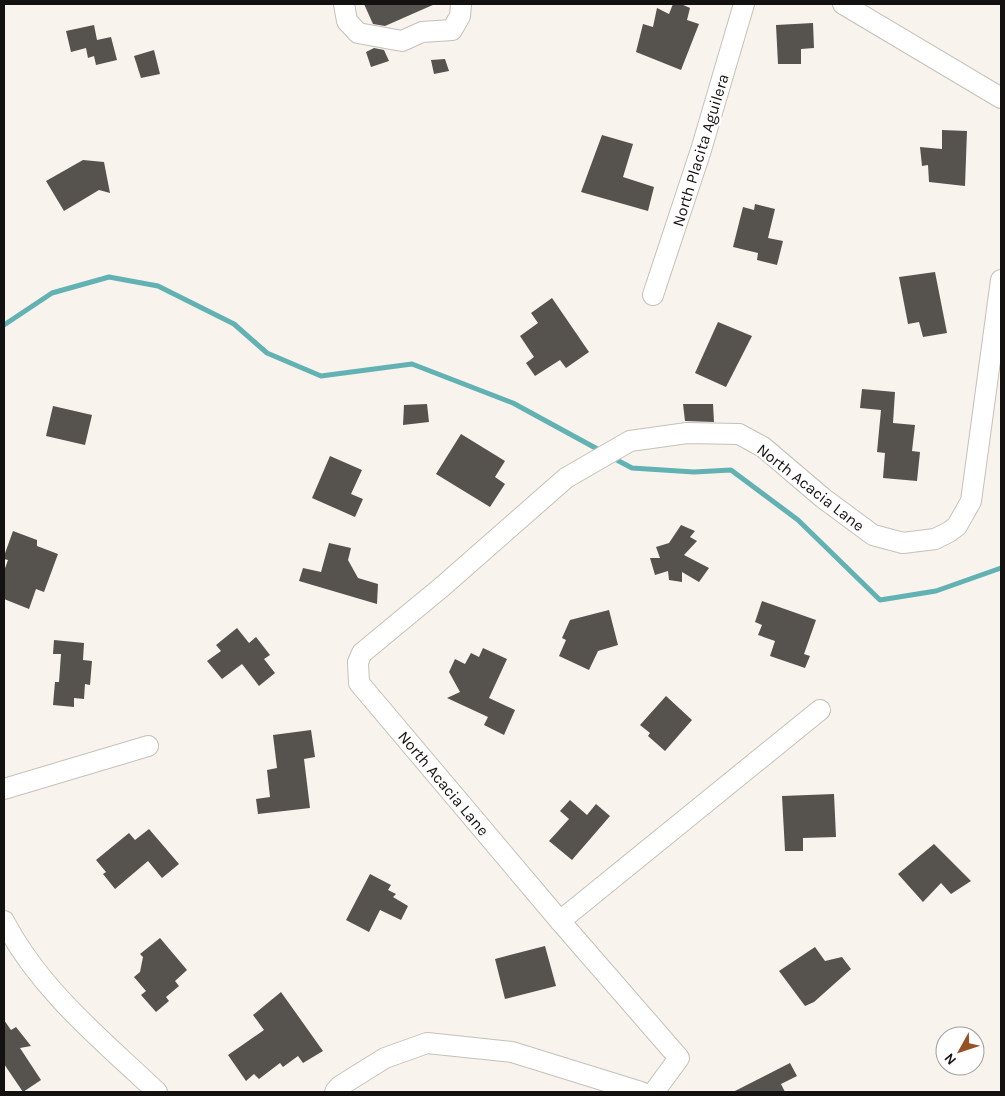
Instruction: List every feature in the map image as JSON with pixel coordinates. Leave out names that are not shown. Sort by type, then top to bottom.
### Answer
[{"type":"street","points":[[344,4],[347,21],[358,33],[402,41],[422,32],[452,30],[460,16],[461,4]]},
{"type":"street","name":"North Placita Aguilera","points":[[653,295],[701,150],[744,4]]},
{"type":"street","points":[[843,4],[1001,98]]},
{"type":"street","name":"North Acacia Lane","points":[[654,1092],[679,1058],[359,683],[358,662],[362,653],[443,586],[566,478],[630,441],[687,433],[739,434],[763,447],[823,498],[873,535],[903,543],[934,539],[949,532],[957,526],[971,501],[1001,280]]},
{"type":"street","points":[[560,920],[820,710]]},
{"type":"street","points":[[4,789],[148,746]]},
{"type":"street","points":[[4,921],[15,943],[58,999],[157,1092]]},
{"type":"street","points":[[335,1092],[340,1086],[385,1058],[427,1043],[512,1052],[641,1092]]},
{"type":"building","points":[[364,4],[435,4],[385,26],[373,24]]},
{"type":"building","points":[[673,4],[681,4],[690,8],[687,20],[699,24],[681,70],[636,52],[643,24],[653,27],[657,8],[669,14]]},
{"type":"building","points":[[813,23],[814,48],[801,49],[801,64],[778,64],[776,25]]},
{"type":"building","points":[[94,25],[97,40],[111,37],[117,60],[96,65],[94,56],[88,58],[86,48],[71,52],[66,31]]},
{"type":"building","points":[[374,48],[384,50],[389,61],[371,67],[366,52]]},
{"type":"building","points":[[154,50],[160,74],[141,78],[134,56]]},
{"type":"building","points":[[445,59],[449,71],[434,74],[431,60]]},
{"type":"building","points":[[942,130],[967,131],[965,186],[929,182],[928,165],[922,166],[920,147],[942,149]]},
{"type":"building","points":[[602,135],[633,144],[623,177],[654,187],[648,211],[581,192]]},
{"type":"building","points":[[83,160],[104,162],[110,193],[99,190],[64,211],[46,181]]},
{"type":"building","points":[[755,204],[775,209],[768,238],[783,241],[777,265],[757,260],[758,253],[733,247],[743,207],[754,210]]},
{"type":"building","points":[[935,272],[947,333],[923,337],[919,322],[908,324],[899,277]]},
{"type":"building","points":[[552,298],[589,352],[566,368],[560,360],[535,376],[526,363],[534,357],[520,336],[538,323],[531,313]]},
{"type":"building","points":[[718,322],[752,336],[726,387],[695,373]]},
{"type":"building","points":[[862,389],[895,392],[893,423],[915,425],[912,451],[920,452],[917,481],[883,478],[885,453],[877,452],[881,410],[860,408]]},
{"type":"building","points":[[427,404],[429,422],[403,425],[404,405]]},
{"type":"building","points":[[683,404],[713,404],[714,422],[685,421]]},
{"type":"building","points":[[53,406],[92,415],[85,445],[46,436]]},
{"type":"building","points":[[461,434],[505,461],[495,477],[505,484],[490,507],[436,474]]},
{"type":"building","points":[[330,456],[362,470],[351,494],[363,499],[355,517],[312,498]]},
{"type":"building","points":[[681,525],[695,531],[690,537],[697,541],[684,555],[709,568],[699,582],[682,572],[682,582],[669,580],[668,571],[655,575],[650,558],[660,558],[656,547],[669,543]]},
{"type":"building","points":[[13,531],[37,540],[37,546],[58,554],[44,592],[36,589],[29,609],[4,599],[4,571],[8,560],[4,559],[4,556]]},
{"type":"building","points":[[329,543],[351,548],[348,560],[358,578],[378,584],[377,604],[299,581],[303,568],[321,572]]},
{"type":"building","points":[[762,601],[816,620],[804,654],[810,656],[805,668],[770,656],[775,641],[758,635],[762,625],[755,622]]},
{"type":"building","points":[[609,610],[618,645],[598,651],[589,670],[559,656],[566,640],[562,638],[570,620]]},
{"type":"building","points":[[237,628],[249,643],[256,637],[270,655],[264,659],[275,673],[259,686],[242,664],[222,679],[207,661],[221,651],[216,645]]},
{"type":"building","points":[[54,640],[84,643],[83,660],[92,661],[90,685],[85,684],[84,699],[74,698],[74,707],[53,705],[55,682],[59,682],[61,654],[53,654]]},
{"type":"building","points":[[483,648],[507,659],[489,698],[515,710],[504,735],[484,725],[488,717],[447,698],[460,692],[449,672],[455,659],[465,664],[471,653],[479,657]]},
{"type":"building","points":[[666,696],[692,720],[665,751],[648,736],[650,733],[640,725]]},
{"type":"building","points":[[311,730],[315,757],[304,759],[310,808],[258,814],[256,799],[270,797],[267,770],[277,768],[273,735]]},
{"type":"building","points":[[834,794],[836,837],[803,838],[803,851],[785,851],[782,796]]},
{"type":"building","points":[[570,800],[587,815],[596,804],[610,816],[572,860],[549,841],[569,819],[560,811]]},
{"type":"building","points":[[149,829],[179,864],[162,878],[148,861],[115,889],[103,874],[106,872],[96,860],[129,833],[135,840]]},
{"type":"building","points":[[934,844],[971,881],[951,894],[941,883],[923,902],[898,874]]},
{"type":"building","points":[[370,874],[391,885],[388,890],[396,894],[393,897],[408,906],[401,920],[380,910],[369,932],[346,920]]},
{"type":"building","points":[[160,938],[187,970],[175,981],[179,986],[166,997],[169,1001],[156,1012],[141,995],[146,991],[134,977],[140,972],[143,957],[140,954]]},
{"type":"building","points":[[545,946],[556,986],[505,999],[495,959]]},
{"type":"building","points":[[815,947],[825,961],[842,957],[851,969],[814,1002],[805,1006],[779,971]]},
{"type":"building","points":[[281,992],[323,1051],[303,1063],[298,1056],[283,1067],[280,1063],[259,1079],[254,1074],[246,1081],[228,1055],[264,1030],[253,1015]]},
{"type":"building","points":[[4,1020],[11,1030],[16,1027],[31,1046],[20,1048],[41,1080],[23,1092],[4,1064]]},
{"type":"building","points":[[790,1063],[797,1076],[781,1084],[785,1092],[733,1092]]},
{"type":"waterway","points":[[4,325],[52,293],[109,277],[158,286],[234,324],[267,353],[321,376],[412,364],[513,403],[601,451]]},
{"type":"waterway","points":[[613,458],[632,468],[694,472],[731,470],[798,520],[880,600],[936,591],[1001,568]]}]
